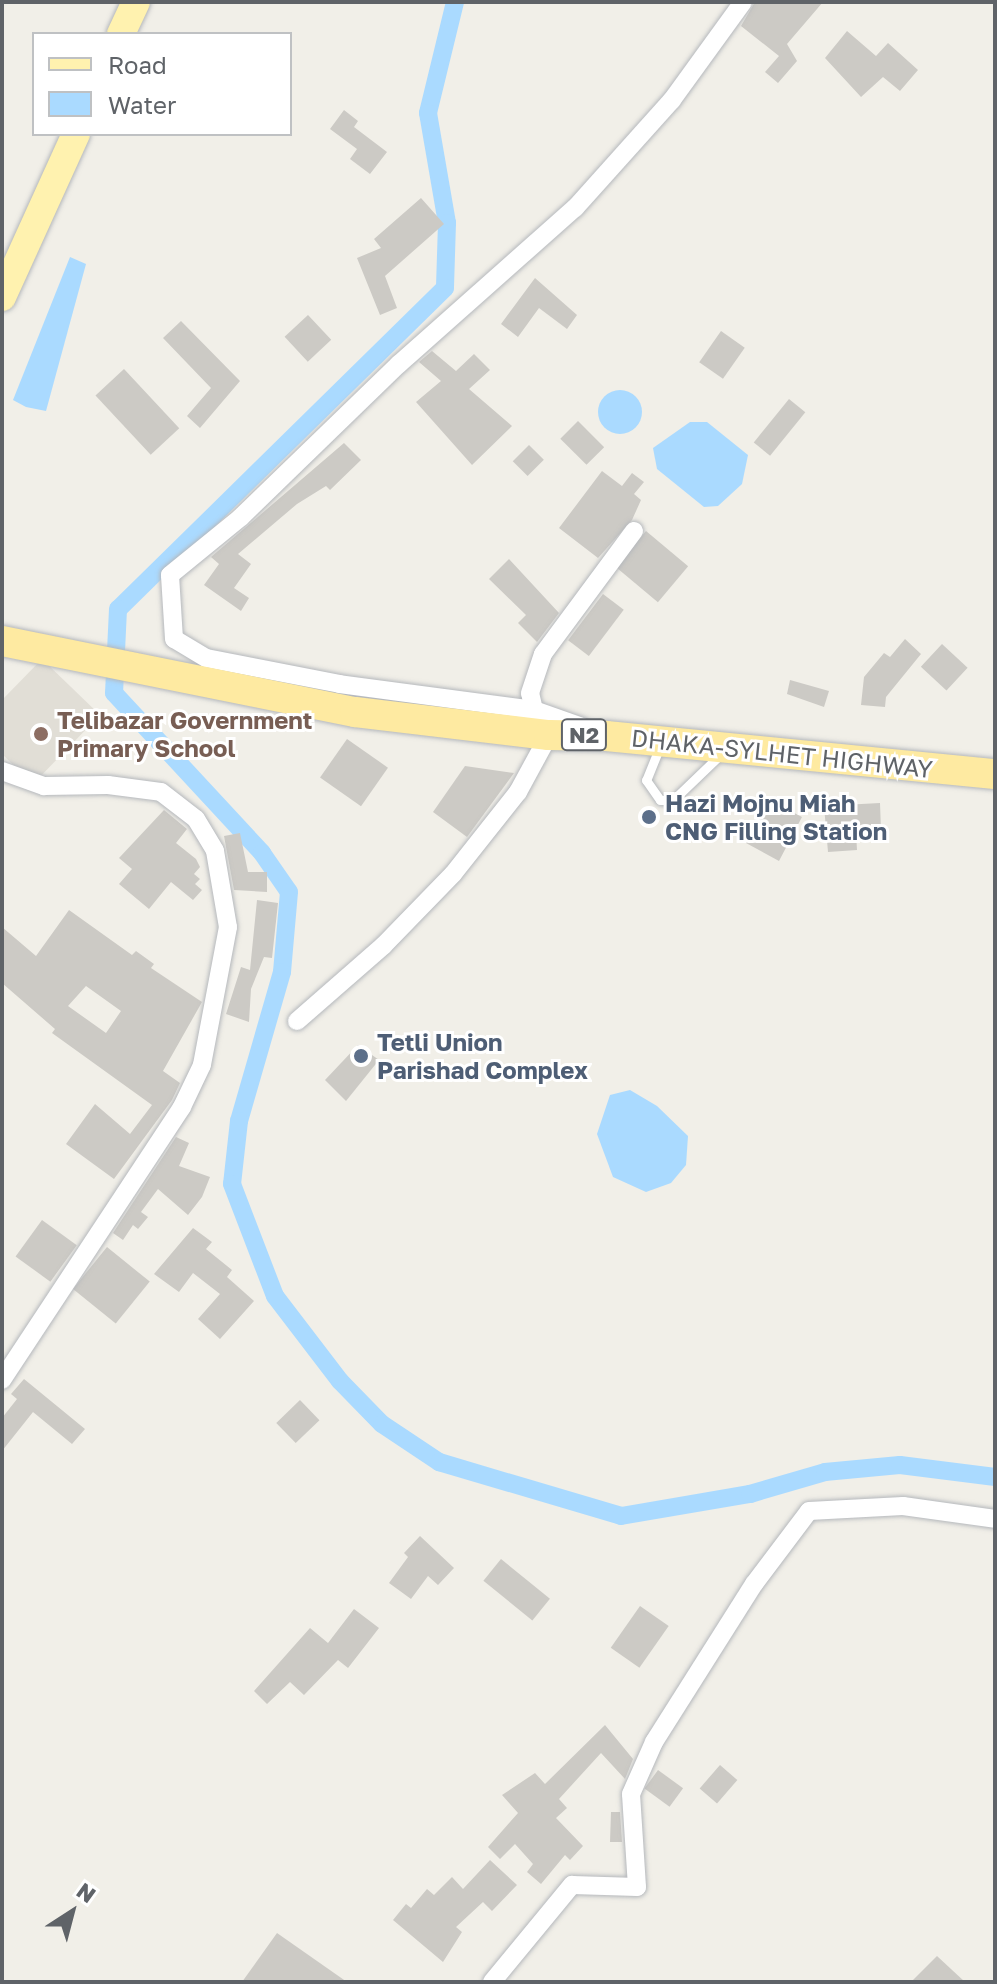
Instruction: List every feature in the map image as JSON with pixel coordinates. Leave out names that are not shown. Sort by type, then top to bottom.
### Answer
[{"type":"highway","name":"DHAKA-SYLHET HIGHWAY","points":[[2,641],[355,712],[541,722],[606,736],[661,743],[995,774]]},
{"type":"main road","points":[[122,32],[136,2]]},
{"type":"main road","points":[[2,297],[75,136]]},
{"type":"street","points":[[541,722],[206,658],[174,639],[170,575],[241,517],[399,364],[575,208],[672,100],[743,2]]},
{"type":"street","points":[[297,1021],[383,946],[453,874],[518,792],[541,722],[530,693],[543,654],[634,531]]},
{"type":"street","points":[[2,771],[44,786],[108,785],[161,792],[196,819],[215,851],[228,927],[202,1065],[182,1107],[2,1380]]},
{"type":"street","points":[[492,1982],[572,1885],[637,1887],[631,1794],[654,1742],[754,1584],[809,1511],[903,1506],[995,1519]]},
{"type":"lane","points":[[661,743],[646,780],[660,800],[673,800],[690,787],[726,749]]},
{"type":"shaded area","name":"Telibazar Government Primary School","points":[[42,659],[100,715],[33,784],[2,754],[2,700]]},
{"type":"water","points":[[70,257],[86,264],[46,411],[26,407],[13,400]]},
{"type":"water","points":[[620,390],[635,397],[642,412],[635,427],[620,434],[605,427],[598,412],[605,397]]},
{"type":"water","points":[[690,422],[707,422],[748,455],[742,484],[718,506],[704,507],[657,469],[653,448]]},
{"type":"water","points":[[630,1090],[657,1106],[688,1136],[686,1165],[671,1183],[646,1192],[613,1177],[597,1134],[610,1095]]},
{"type":"building","points":[[755,2],[823,2],[787,44],[797,61],[778,83],[765,72],[779,56],[741,26]]},
{"type":"building","points":[[847,31],[876,56],[888,43],[918,70],[900,91],[883,77],[861,97],[825,58]]},
{"type":"building","points":[[344,110],[358,121],[354,127],[387,152],[370,174],[350,159],[357,149],[330,129]]},
{"type":"building","points":[[421,198],[444,224],[385,276],[397,308],[380,315],[357,258],[381,248],[374,239]]},
{"type":"building","points":[[535,278],[577,315],[567,329],[539,308],[518,337],[501,324]]},
{"type":"building","points":[[308,315],[331,340],[308,362],[285,337]]},
{"type":"building","points":[[181,321],[240,381],[200,428],[187,416],[211,388],[163,338]]},
{"type":"building","points":[[721,331],[745,348],[723,379],[699,362]]},
{"type":"building","points":[[432,351],[456,371],[474,354],[490,370],[469,389],[512,426],[472,465],[416,402],[441,381],[419,362]]},
{"type":"building","points":[[124,369],[179,428],[151,455],[95,396]]},
{"type":"building","points":[[789,399],[805,412],[770,456],[754,443]]},
{"type":"building","points":[[578,421],[604,447],[586,465],[560,439]]},
{"type":"building","points":[[344,443],[361,460],[330,490],[326,486],[297,504],[238,554],[251,564],[234,588],[249,598],[241,611],[204,585],[219,564],[211,557]]},
{"type":"building","points":[[529,445],[544,460],[528,476],[513,461]]},
{"type":"building","points":[[602,471],[622,486],[632,473],[644,482],[634,494],[641,500],[632,520],[598,558],[559,528]]},
{"type":"building","points":[[646,531],[688,566],[658,602],[616,567]]},
{"type":"building","points":[[509,559],[559,613],[537,642],[518,623],[526,615],[489,579]]},
{"type":"building","points":[[603,594],[624,610],[589,656],[568,640]]},
{"type":"building","points":[[905,639],[921,654],[886,697],[885,707],[861,705],[864,677],[884,653],[890,657]]},
{"type":"building","points":[[942,644],[968,668],[946,691],[921,667]]},
{"type":"building","points":[[790,680],[829,691],[824,707],[787,694]]},
{"type":"building","points":[[347,739],[388,768],[361,806],[320,778]]},
{"type":"building","points":[[465,766],[514,773],[467,837],[433,812]]},
{"type":"building","points":[[880,803],[881,830],[856,832],[857,850],[828,852],[824,806]]},
{"type":"building","points":[[767,805],[777,810],[779,805],[802,817],[779,861],[746,843]]},
{"type":"building","points":[[164,810],[187,829],[176,843],[196,859],[200,867],[194,874],[200,879],[195,884],[202,890],[193,900],[171,882],[149,909],[119,884],[132,869],[119,858]]},
{"type":"building","points":[[240,833],[248,872],[267,872],[267,892],[234,890],[224,836]]},
{"type":"building","points":[[257,900],[278,903],[272,958],[264,957],[251,989],[249,1022],[226,1014],[241,967],[250,970]]},
{"type":"building","points":[[69,910],[132,955],[136,951],[154,964],[151,968],[202,1002],[163,1071],[180,1083],[172,1100],[114,1179],[66,1144],[95,1104],[130,1134],[152,1105],[52,1033],[55,1029],[2,983],[2,927],[36,956]],"holes":[[[86,986],[121,1011],[106,1033],[68,1006]]]},
{"type":"building","points":[[358,1045],[379,1060],[346,1101],[325,1080]]},
{"type":"building","points":[[176,1137],[189,1143],[179,1166],[210,1177],[202,1197],[188,1215],[158,1189],[141,1212],[148,1217],[138,1229],[133,1225],[123,1240],[113,1233]]},
{"type":"building","points":[[42,1220],[77,1245],[50,1282],[16,1256]]},
{"type":"building","points":[[193,1228],[212,1242],[206,1249],[232,1270],[227,1277],[254,1301],[220,1339],[198,1319],[220,1294],[193,1273],[179,1292],[154,1274]]},
{"type":"building","points":[[107,1247],[150,1282],[116,1324],[73,1289]]},
{"type":"building","points":[[24,1379],[85,1429],[72,1444],[33,1412],[2,1451],[2,1418],[17,1399],[11,1394]]},
{"type":"building","points":[[300,1400],[319,1420],[296,1443],[276,1423]]},
{"type":"building","points":[[420,1536],[454,1568],[438,1585],[428,1576],[411,1599],[389,1583],[408,1557],[404,1553]]},
{"type":"building","points":[[501,1559],[550,1599],[532,1620],[483,1581]]},
{"type":"building","points":[[640,1606],[669,1626],[639,1668],[611,1648]]},
{"type":"building","points":[[354,1609],[379,1628],[348,1668],[338,1660],[304,1695],[290,1682],[267,1704],[254,1691],[310,1628],[328,1643]]},
{"type":"building","points":[[605,1725],[633,1759],[625,1779],[601,1753],[559,1799],[567,1808],[556,1818],[583,1846],[570,1860],[565,1855],[541,1884],[527,1872],[533,1864],[515,1844],[500,1859],[488,1847],[518,1813],[502,1795],[535,1773],[545,1784]]},
{"type":"building","points":[[720,1765],[737,1780],[717,1803],[700,1788]]},
{"type":"building","points":[[658,1770],[683,1788],[670,1807],[644,1789]]},
{"type":"building","points":[[611,1812],[620,1812],[622,1842],[610,1842]]},
{"type":"building","points":[[490,1860],[517,1885],[492,1911],[483,1902],[456,1927],[462,1932],[443,1962],[393,1920],[406,1904],[411,1908],[427,1889],[434,1895],[452,1877],[463,1889]]},
{"type":"building","points":[[277,1933],[347,1982],[242,1982]]},
{"type":"building","points":[[937,1956],[965,1982],[911,1982]]},
{"type":"waterway","points":[[455,2],[428,113],[447,223],[445,288],[118,609],[114,693],[262,853],[289,892],[282,972],[239,1121],[232,1184],[275,1296],[340,1381],[382,1424],[439,1462],[621,1516],[750,1494],[825,1472],[900,1465],[995,1477]]},
{"type":"place","name":"Telibazar Government Primary School","points":[[41,734]]},
{"type":"place","name":"Hazi Mojnu Miah CNG Filling Station","points":[[649,817]]},
{"type":"place","name":"Tetli Union Parishad Complex","points":[[361,1056]]}]
